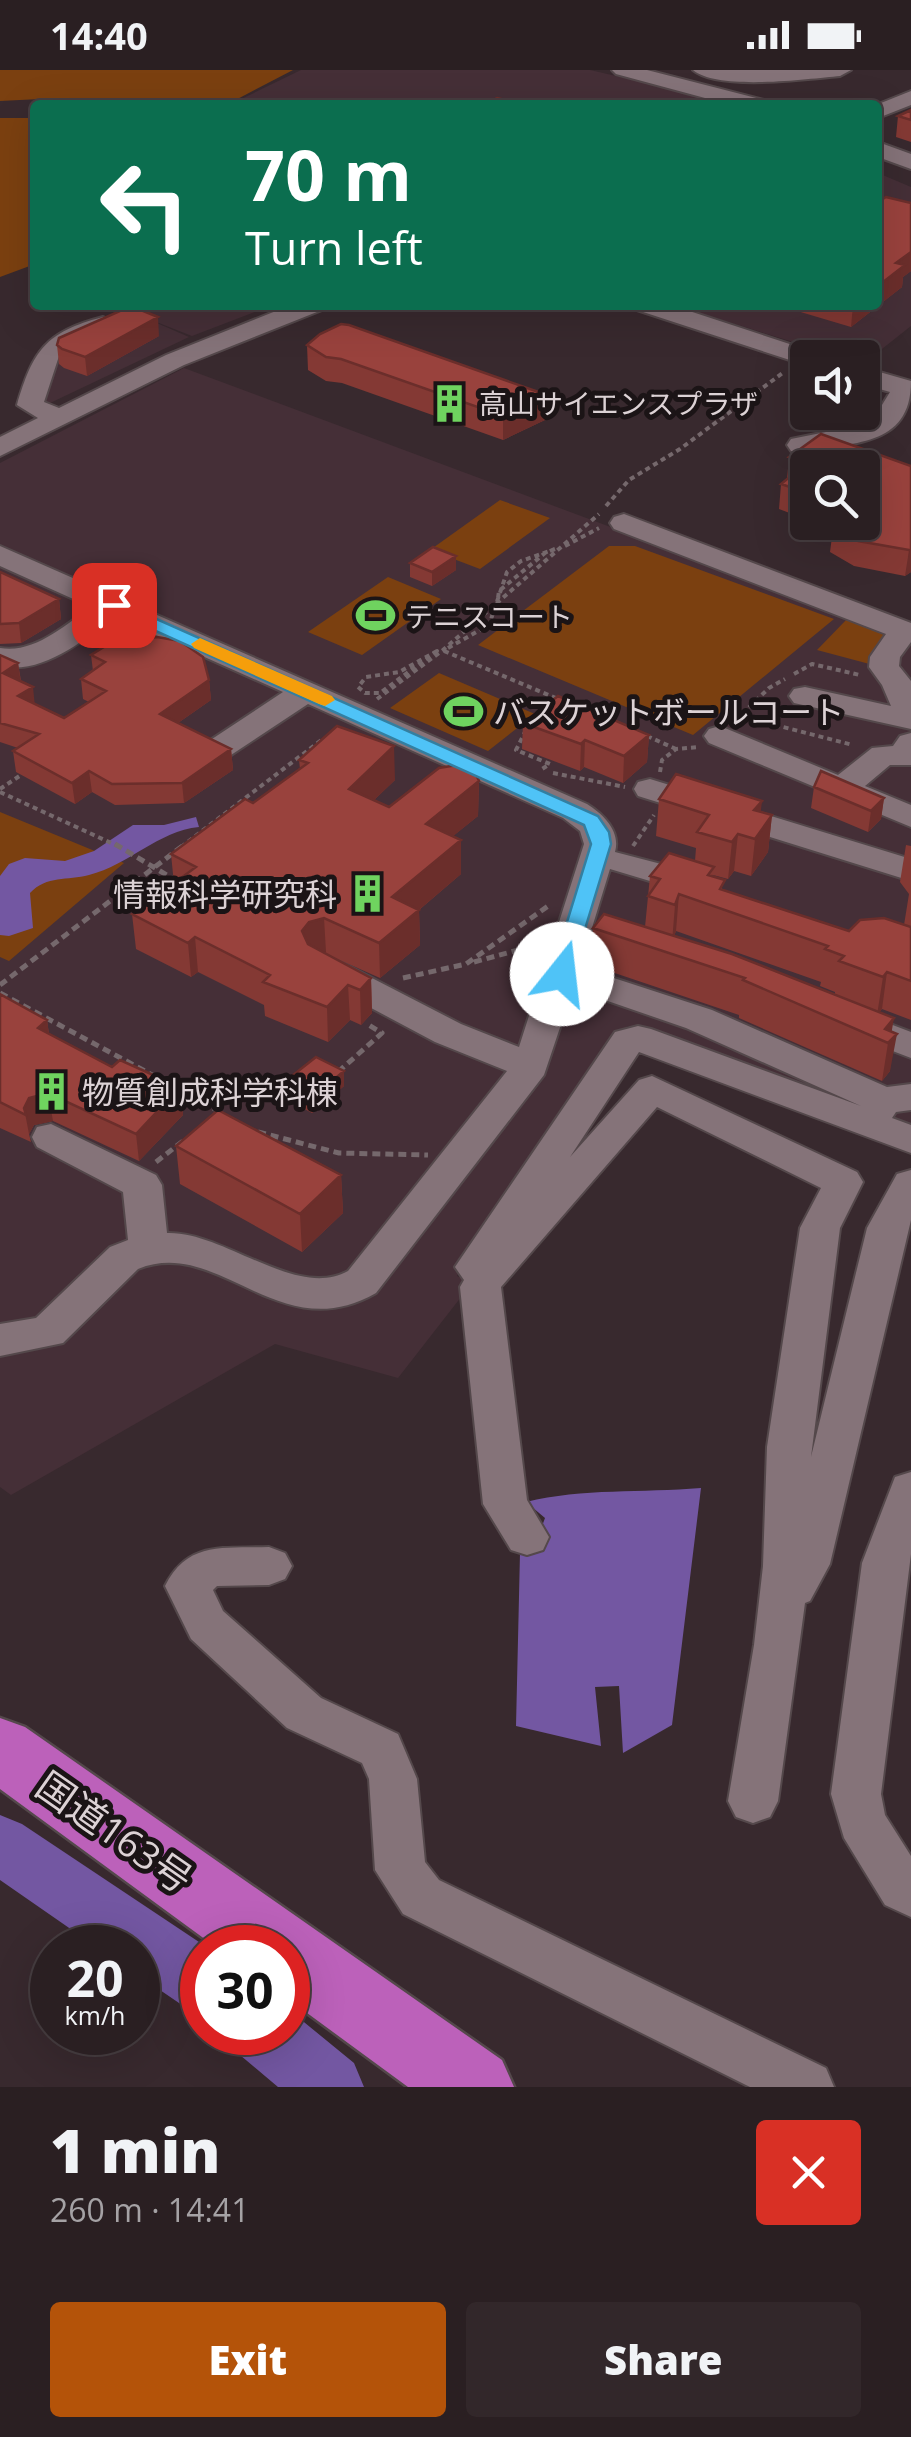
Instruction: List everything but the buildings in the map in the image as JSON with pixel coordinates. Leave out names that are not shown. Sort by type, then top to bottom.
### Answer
[{"type":"highway","name":"国道163号","points":[[0,1749],[246,1925]]},
{"type":"highway","points":[[310,1970],[474,2087]]},
{"type":"street","points":[[623,70],[737,100]]},
{"type":"street","points":[[704,70],[763,77],[840,70]]},
{"type":"street","points":[[882,110],[910,98]]},
{"type":"street","points":[[882,150],[911,162]]},
{"type":"street","points":[[0,448],[176,360],[301,310]]},
{"type":"street","points":[[661,310],[790,352]]},
{"type":"street","points":[[59,418],[30,405],[47,350],[119,318]]},
{"type":"street","points":[[801,445],[823,437],[856,435],[880,426],[909,389],[880,380]]},
{"type":"street","points":[[624,523],[908,632],[885,657],[884,667],[904,685],[911,719],[805,696]]},
{"type":"street","points":[[0,556],[591,820],[599,832],[606,868],[573,934],[532,1066],[362,1282],[341,1294],[290,1291],[190,1247],[149,1248],[124,1258],[48,1332],[0,1340]]},
{"type":"street","points":[[0,657],[10,662],[32,658],[114,605]]},
{"type":"street","points":[[220,748],[306,691]]},
{"type":"street","points":[[730,726],[842,788],[911,817]]},
{"type":"street","points":[[842,788],[902,754]]},
{"type":"street","points":[[434,784],[462,761]]},
{"type":"street","points":[[649,775],[911,870]]},
{"type":"street","points":[[606,868],[730,895]]},
{"type":"street","points":[[325,968],[448,1033],[532,1066]]},
{"type":"street","points":[[562,974],[699,1019],[887,1108],[911,1140]]},
{"type":"street","points":[[814,1007],[911,1046]]},
{"type":"street","points":[[487,1276],[476,1267],[628,1041],[638,1038],[887,1108]]},
{"type":"street","points":[[527,1536],[504,1504],[480,1287],[652,1089],[843,1182],[820,1228],[789,1447],[780,1612],[753,1801]]},
{"type":"street","points":[[51,1138],[142,1186],[149,1248]]},
{"type":"street","points":[[780,1612],[808,1564],[887,1228],[911,1184]]},
{"type":"street","points":[[911,1490],[886,1562],[856,1794],[862,1822],[903,1888],[911,1894]]},
{"type":"street","points":[[268,1566],[206,1568],[188,1586],[207,1625],[304,1713],[382,1750],[392,1779],[400,1870],[420,1897],[806,2087]]},
{"type":"path","points":[[0,984],[443,650],[497,602],[498,600],[499,592],[544,554],[550,551],[568,545],[596,520],[605,523],[573,543],[556,548],[538,554],[514,566],[498,589],[498,602],[497,613],[488,626],[443,650],[382,692],[367,694],[358,687],[366,677],[399,672],[427,653],[443,650],[496,600],[594,519],[630,480],[680,449],[790,369]]},
{"type":"path","points":[[443,650],[560,700],[545,712]]},
{"type":"path","points":[[533,723],[521,734],[516,750],[550,764]]},
{"type":"path","points":[[730,726],[902,754]]},
{"type":"path","points":[[643,734],[676,749]]},
{"type":"path","points":[[38,764],[0,790],[154,865],[176,880]]},
{"type":"path","points":[[541,770],[602,780],[624,788],[649,775]]},
{"type":"path","points":[[466,964],[606,868]]},
{"type":"path","points":[[361,988],[573,934]]},
{"type":"path","points":[[0,993],[157,1077]]},
{"type":"path","points":[[330,1079],[382,1033],[366,1024]]},
{"type":"path","points":[[174,1086],[234,1120]]},
{"type":"path","points":[[247,1127],[276,1139],[368,1155],[394,1149],[416,1152],[456,1165]]},
{"type":"path","points":[[129,1178],[190,1137]]},
{"type":"shaded area","points":[[0,70],[293,70],[236,100],[0,101]]},
{"type":"shaded area","points":[[301,70],[590,70],[720,100],[239,100]]},
{"type":"shaded area","points":[[0,118],[30,118],[30,266],[0,277]]},
{"type":"shaded area","points":[[882,175],[911,187],[911,326],[880,351],[880,340],[790,341],[689,310],[882,310]]},
{"type":"shaded area","points":[[128,310],[260,310],[192,336],[141,316],[189,337],[48,404],[41,401],[54,351],[136,314]]},
{"type":"shaded area","points":[[184,368],[911,639],[911,1132],[628,1026],[604,1048],[467,1255],[457,1276],[472,1283],[398,1378],[275,1344],[11,1495],[0,1487],[0,463]]},
{"type":"shaded area","name":"テニスコート","points":[[500,500],[550,518],[480,569],[430,550]]},
{"type":"shaded area","points":[[609,546],[635,546],[834,619],[693,735],[478,645]]},
{"type":"shaded area","name":"テニスコート","points":[[388,577],[441,599],[362,655],[308,632]]},
{"type":"shaded area","points":[[848,618],[880,631],[885,637],[877,666],[817,650]]},
{"type":"shaded area","name":"バスケットボールコート","points":[[439,673],[535,714],[488,751],[390,708]]},
{"type":"shaded area","points":[[0,812],[124,863],[9,961],[0,957]]},
{"type":"shaded area","points":[[196,817],[199,827],[170,835],[104,870],[37,887],[30,893],[33,928],[0,935],[0,876],[9,864],[25,858],[65,861],[94,851],[133,825],[164,825]]},
{"type":"shaded area","points":[[701,1488],[672,1725],[623,1753],[619,1686],[595,1687],[601,1746],[516,1726],[520,1553],[538,1537],[545,1518],[526,1502],[591,1493]]},
{"type":"waterway","points":[[0,1844],[180,1966]]},
{"type":"waterway","points":[[292,2055],[330,2087]]},
{"type":"slow traffic","points":[[200,644],[325,700]]},
{"type":"place","name":"高山サイエンスプラザ","points":[[449,403]]},
{"type":"place","name":"テニスコート","points":[[375,616]]},
{"type":"place","name":"バスケットボールコート","points":[[463,711]]},
{"type":"place","name":"情報科学研究科","points":[[367,893]]},
{"type":"place","name":"物質創成科学科棟","points":[[52,1091]]},
{"type":"route","points":[[114,605],[591,820],[601,844],[562,974]]}]
